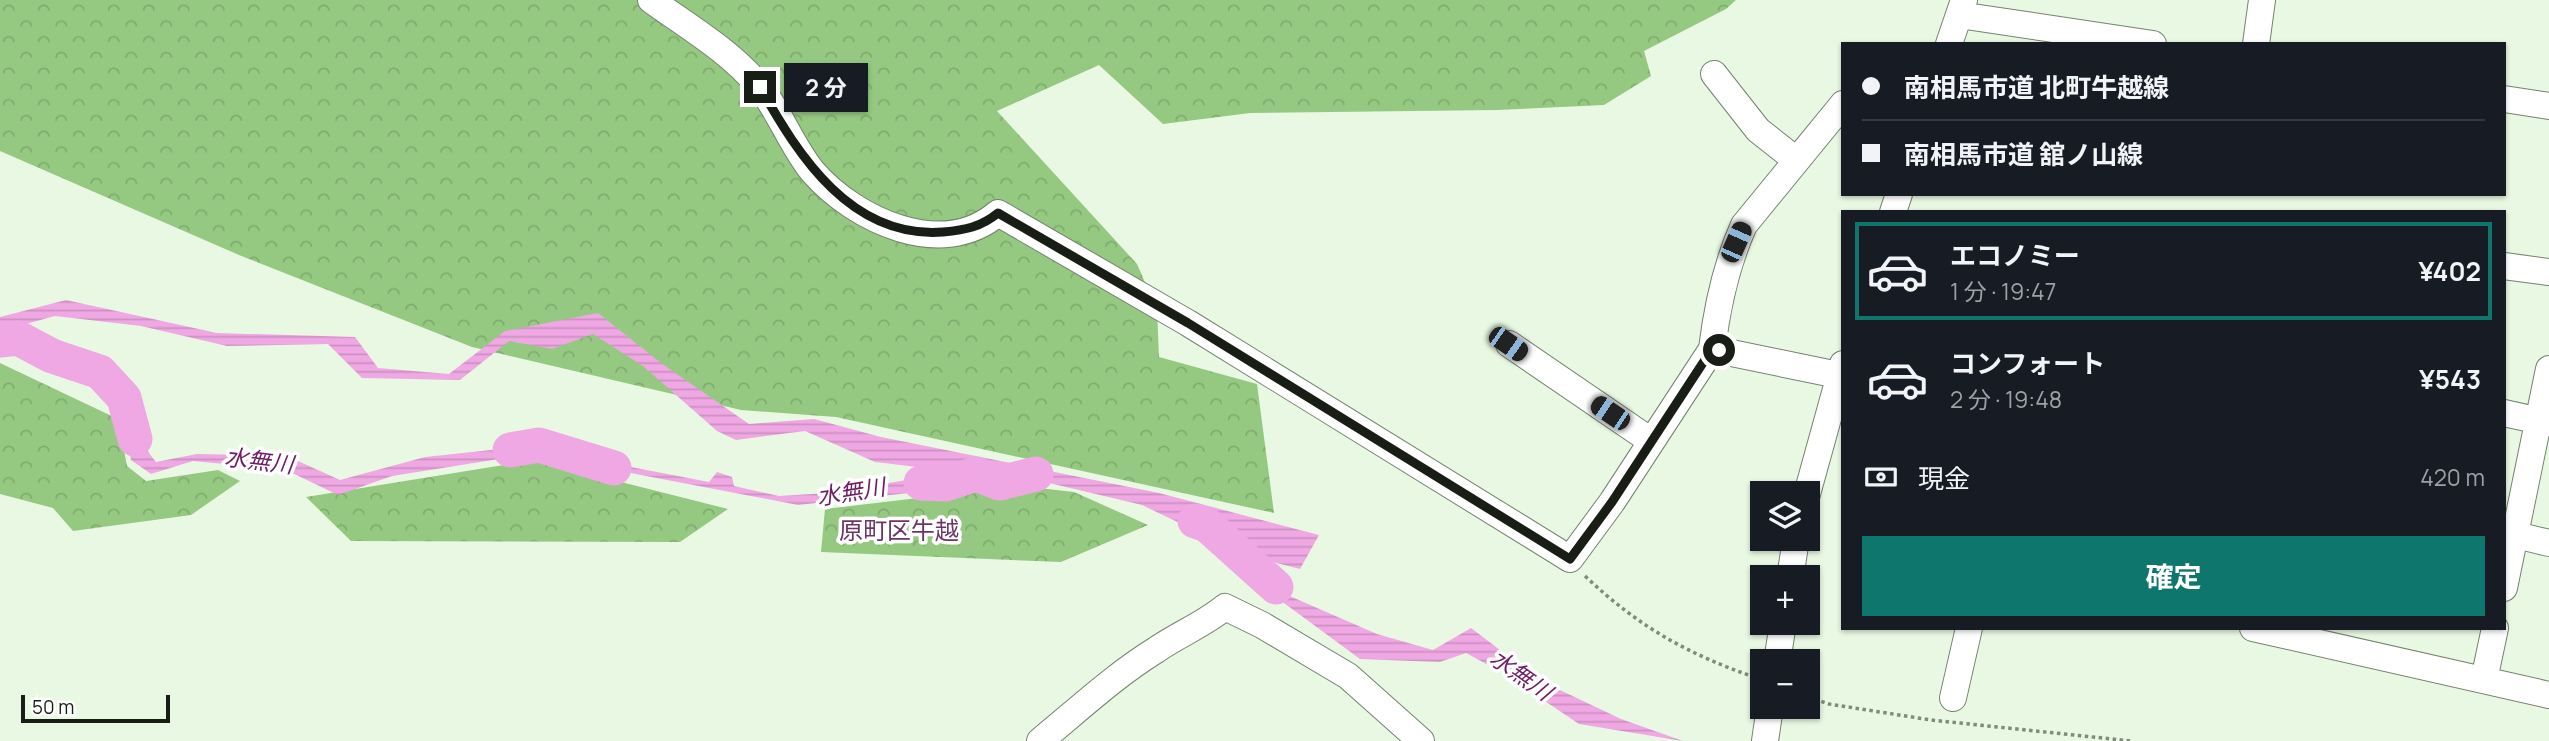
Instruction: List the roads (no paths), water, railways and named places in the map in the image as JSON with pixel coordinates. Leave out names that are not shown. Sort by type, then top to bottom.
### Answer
[{"type":"street","points":[[651,0],[722,52],[760,87],[813,172],[841,198],[871,218],[904,230],[930,233],[963,230],[984,224],[998,213],[1188,323],[1570,559],[1712,349],[1716,319],[1736,242],[1744,225],[1841,106]]},
{"type":"street","points":[[2256,42],[2262,0]]},
{"type":"street","points":[[1950,42],[1961,8],[2141,42]]},
{"type":"street","points":[[1714,74],[1758,130],[1796,160]]},
{"type":"street","points":[[2506,99],[2549,106]]},
{"type":"street","points":[[2506,266],[2549,272]]},
{"type":"street","points":[[1508,344],[1651,441]]},
{"type":"street","points":[[1712,349],[1841,372],[1811,481]]},
{"type":"street","points":[[2506,570],[2510,534],[2544,422],[2549,369]]},
{"type":"street","points":[[2506,413],[2544,422]]},
{"type":"street","points":[[2510,534],[2549,543]]},
{"type":"street","points":[[1040,741],[1119,675],[1158,648],[1202,626],[1225,607],[1262,625],[1348,676],[1421,741]]},
{"type":"street","points":[[1953,698],[1969,630]]},
{"type":"street","points":[[2262,630],[2549,695]]},
{"type":"street","points":[[2484,681],[2495,630]]},
{"type":"street","points":[[1765,741],[1768,719]]},
{"type":"water","points":[[66,300],[217,333],[355,337],[378,368],[449,374],[505,331],[598,313],[661,363],[749,424],[814,419],[881,437],[1159,493],[1319,535],[1300,569],[1249,556],[1285,594],[1377,634],[1433,650],[1471,628],[1541,681],[1621,719],[1683,741],[1579,724],[1503,673],[1466,653],[1440,662],[1360,659],[1254,581],[1240,552],[1142,505],[1045,482],[1029,480],[798,505],[531,454],[392,476],[338,495],[286,470],[193,461],[151,474],[131,460],[121,403],[73,362],[13,345],[0,344],[0,333],[70,354],[102,372],[125,400],[142,440],[156,462],[197,454],[287,456],[340,480],[425,457],[539,445],[579,457],[709,482],[717,472],[732,477],[734,486],[779,496],[828,493],[943,474],[972,481],[1010,478],[875,462],[805,431],[736,440],[717,431],[643,366],[593,334],[552,349],[509,341],[460,380],[362,378],[328,344],[227,346],[141,326],[55,316],[0,331],[0,317]]},
{"type":"waterway","name":"水無川","points":[[0,340],[18,338],[52,356],[100,372],[124,398],[135,439]]},
{"type":"waterway","name":"水無川","points":[[510,450],[539,445],[614,468]]},
{"type":"waterway","name":"水無川","points":[[921,483],[945,484],[976,474],[1000,483],[1036,474]]},
{"type":"waterway","name":"水無川","points":[[1195,521],[1207,525],[1276,587]]},
{"type":"district","name":"原町区牛越","points":[[899,531]]}]
